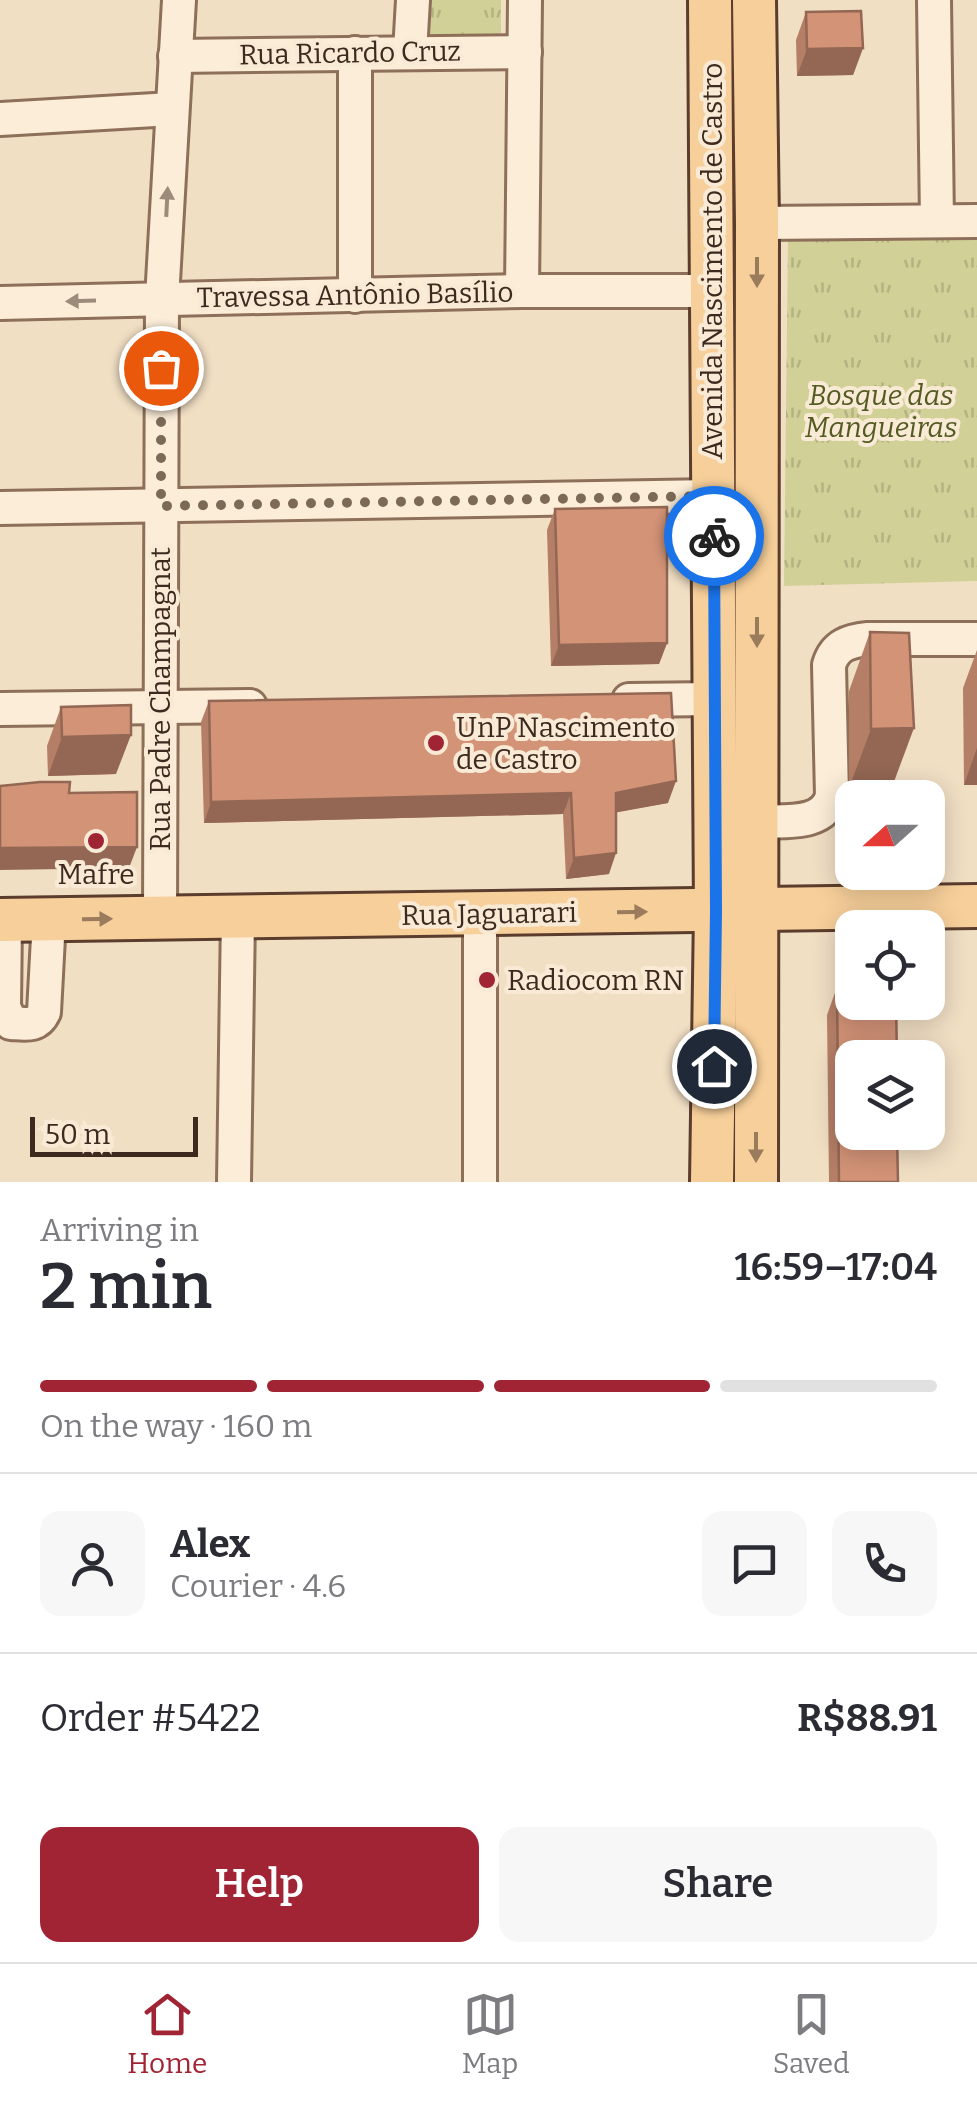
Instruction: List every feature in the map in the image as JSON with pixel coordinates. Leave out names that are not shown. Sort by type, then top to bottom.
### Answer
[{"type":"main road","name":"Avenida Nascimento de Castro","points":[[710,0],[714,698],[736,910],[756,1182]]},
{"type":"main road","name":"Avenida Nascimento de Castro","points":[[712,1182],[736,910],[757,822],[754,0]]},
{"type":"main road","points":[[712,92],[756,142]]},
{"type":"main road","points":[[715,600],[756,559]]},
{"type":"main road","name":"Rua Jaguarari","points":[[3,920],[977,906]]},
{"type":"street","name":"Rua Padre Champagnat","points":[[160,918],[162,299],[179,0]]},
{"type":"street","points":[[410,52],[413,0]]},
{"type":"street","points":[[522,291],[525,0]]},
{"type":"street","points":[[934,0],[937,221]]},
{"type":"street","name":"Rua Ricardo Cruz","points":[[175,56],[525,52]]},
{"type":"street","points":[[355,53],[355,296]]},
{"type":"street","points":[[0,119],[172,109]]},
{"type":"street","points":[[757,222],[977,221]]},
{"type":"street","name":"Travessa Antônio Basílio","points":[[0,304],[522,291],[710,291]]},
{"type":"street","points":[[0,508],[713,496]]},
{"type":"street","points":[[757,822],[815,818],[830,805],[828,665],[840,646],[868,639],[977,639]]},
{"type":"street","points":[[595,700],[714,698]]},
{"type":"street","points":[[0,709],[278,706]]},
{"type":"street","points":[[480,914],[480,1182]]},
{"type":"street","points":[[234,1182],[238,917]]},
{"type":"street","points":[[3,920],[6,1016],[12,1023],[34,1024],[44,1012],[50,919]]},
{"type":"green space","points":[[423,0],[501,0],[501,39],[421,45]]},
{"type":"green space","name":"Bosque das Mangueiras","points":[[788,236],[977,240],[977,581],[784,586]]},
{"type":"building","points":[[861,11],[863,48],[807,49],[806,12]]},
{"type":"building","points":[[667,507],[667,643],[559,645],[555,509]]},
{"type":"building","points":[[870,632],[909,633],[914,728],[871,729]]},
{"type":"building","points":[[671,693],[676,781],[616,793],[616,853],[574,858],[571,793],[211,802],[209,701]]},
{"type":"building","points":[[131,705],[131,735],[62,737],[61,707]]},
{"type":"building","points":[[70,782],[69,793],[137,792],[137,847],[0,848],[0,786]]},
{"type":"building","points":[[837,1020],[896,1020],[897,1040],[838,1040]]},
{"type":"building","points":[[839,1150],[897,1150],[898,1182],[839,1182]]},
{"type":"way so far","points":[[161,368],[161,506],[713,496],[714,536]]},
{"type":"place","name":"UnP Nascimento de Castro","points":[[436,743]]},
{"type":"place","name":"Mafre","points":[[96,841]]},
{"type":"place","name":"Radiocom RN","points":[[487,980]]},
{"type":"route","points":[[714,536],[714,1066]]}]
